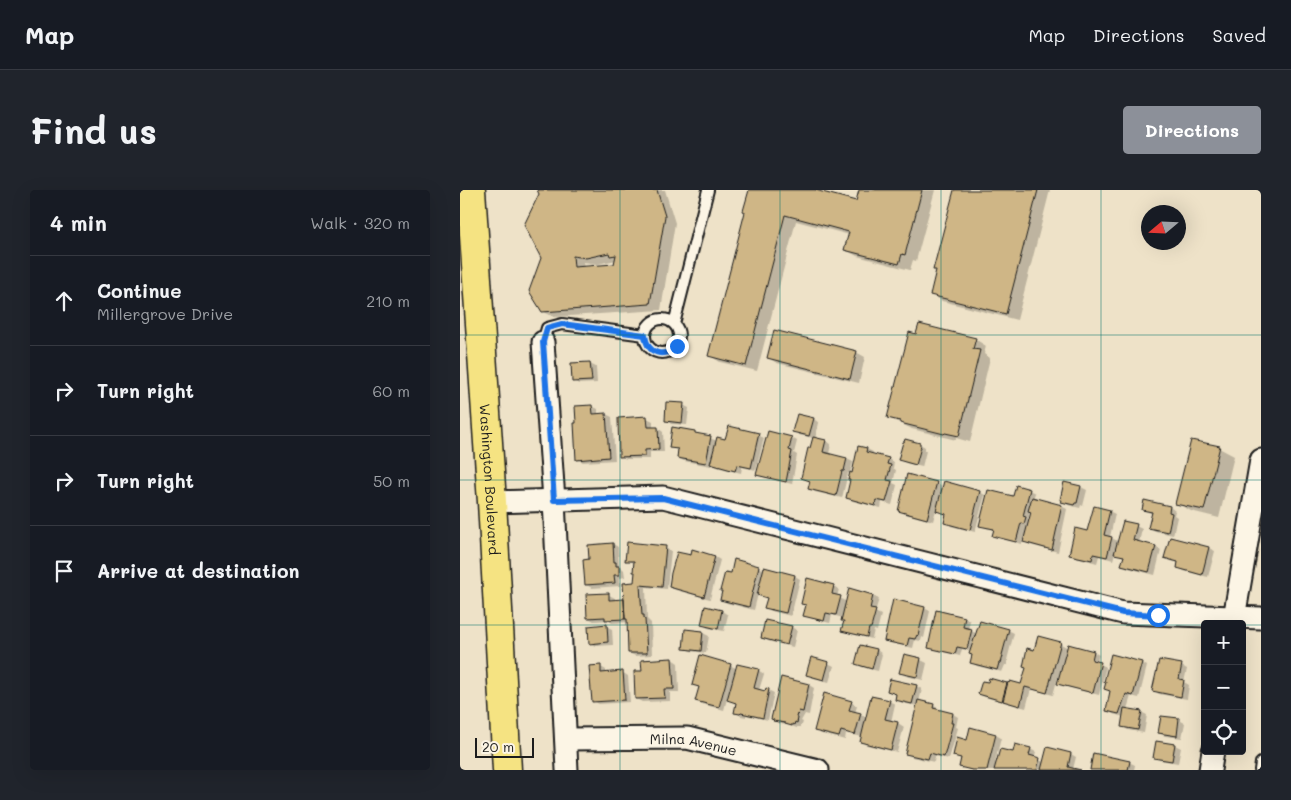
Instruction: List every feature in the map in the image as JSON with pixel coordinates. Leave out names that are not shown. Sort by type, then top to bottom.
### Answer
[{"type":"main road","name":"Washington Boulevard","points":[[471,190],[469,286],[492,502],[507,770]]},
{"type":"street","points":[[543,342],[554,500],[567,770]]},
{"type":"street","points":[[1234,620],[1261,460]]},
{"type":"street","points":[[492,502],[663,498],[1123,613],[1234,620],[1261,618]]},
{"type":"street","name":"Milna Avenue","points":[[566,738],[688,738],[818,770]]},
{"type":"street","points":[[1210,770],[1212,755]]},
{"type":"lane","points":[[674,324],[708,190]]},
{"type":"lane","points":[[664,320],[670,321],[678,329],[679,340],[673,350],[662,354],[657,353],[648,346],[645,335],[649,325],[664,320]]},
{"type":"lane","points":[[543,342],[547,328],[562,324],[645,335]]},
{"type":"lane","points":[[1260,770],[1261,763]]},
{"type":"building","points":[[537,190],[657,190],[665,216],[650,304],[542,312],[529,291],[541,258],[524,225],[539,194]],"holes":[[[609,253],[610,256],[616,255],[614,264],[574,267],[573,256],[586,258]]]},
{"type":"building","points":[[749,190],[815,190],[856,201],[859,190],[922,190],[905,255],[902,254],[899,264],[844,250],[849,232],[785,215],[746,366],[708,356]]},
{"type":"building","points":[[954,190],[1038,190],[1006,314],[930,295],[936,270],[933,270]]},
{"type":"building","points":[[919,324],[976,338],[973,349],[980,350],[959,436],[900,423],[900,421],[887,418],[909,332],[916,334]]},
{"type":"building","points":[[774,330],[857,351],[850,379],[767,358]]},
{"type":"building","points":[[590,362],[592,381],[572,382],[571,363]]},
{"type":"building","points":[[666,402],[684,403],[682,423],[665,421]]},
{"type":"building","points":[[592,405],[593,414],[606,413],[609,457],[576,460],[575,406]]},
{"type":"building","points":[[797,414],[814,418],[809,436],[792,432]]},
{"type":"building","points":[[647,416],[648,427],[658,427],[659,449],[645,450],[645,456],[619,457],[618,418]]},
{"type":"building","points":[[729,426],[759,433],[751,468],[737,465],[735,471],[710,464],[717,437],[725,439]]},
{"type":"building","points":[[672,427],[711,436],[706,463],[677,458],[678,449],[669,448]]},
{"type":"building","points":[[768,431],[792,437],[789,450],[792,451],[786,482],[756,475]]},
{"type":"building","points":[[813,437],[826,440],[823,452],[847,458],[836,496],[808,489],[810,481],[801,478],[808,448],[810,448]]},
{"type":"building","points":[[905,439],[920,443],[921,447],[916,465],[898,460]]},
{"type":"building","points":[[1191,440],[1220,446],[1204,510],[1175,504]]},
{"type":"building","points":[[858,446],[867,448],[866,452],[889,458],[887,464],[891,465],[887,480],[892,481],[886,502],[876,500],[875,506],[846,498],[850,480],[848,480],[850,472],[852,473]]},
{"type":"building","points":[[907,474],[937,482],[927,519],[898,511]]},
{"type":"building","points":[[944,481],[980,491],[970,530],[944,523],[946,514],[936,511]]},
{"type":"building","points":[[1064,482],[1081,486],[1077,503],[1074,505],[1061,502],[1062,500],[1060,500]]},
{"type":"building","points":[[1016,485],[1030,489],[1023,516],[1026,517],[1024,524],[1021,523],[1016,542],[992,536],[994,529],[979,526],[988,490],[1013,496]]},
{"type":"building","points":[[1032,497],[1062,505],[1052,550],[1023,542],[1031,512],[1028,511]]},
{"type":"building","points":[[1144,500],[1170,506],[1169,512],[1172,513],[1168,532],[1148,528],[1152,512],[1142,510]]},
{"type":"building","points":[[1094,506],[1110,510],[1104,535],[1112,537],[1107,557],[1093,554],[1092,560],[1069,555],[1075,528],[1087,531]]},
{"type":"building","points":[[1123,521],[1137,524],[1133,540],[1156,546],[1149,572],[1121,565],[1124,556],[1114,554]]},
{"type":"building","points":[[1170,537],[1209,547],[1202,575],[1177,568],[1178,562],[1164,558]]},
{"type":"building","points":[[627,542],[666,546],[662,587],[640,585],[647,653],[628,653],[623,583],[634,582],[635,572],[633,572],[634,561],[625,561]]},
{"type":"building","points":[[613,543],[614,562],[616,562],[616,566],[619,566],[619,575],[614,575],[615,583],[585,585],[583,560],[589,559],[588,545]]},
{"type":"building","points":[[692,549],[715,556],[704,597],[669,587],[677,552],[691,555]]},
{"type":"building","points":[[734,559],[759,566],[749,607],[720,600],[722,591],[720,591],[725,572],[731,573]]},
{"type":"building","points":[[764,567],[795,575],[786,613],[764,608],[767,598],[757,595]]},
{"type":"building","points":[[807,578],[834,585],[832,594],[841,596],[836,615],[826,613],[824,621],[803,616],[806,605],[801,604]]},
{"type":"building","points":[[849,588],[873,595],[870,609],[876,610],[867,637],[841,631],[844,621],[841,621]]},
{"type":"building","points":[[609,593],[609,600],[624,599],[625,619],[605,620],[605,617],[587,618],[586,594]]},
{"type":"building","points":[[893,599],[925,607],[918,636],[915,639],[909,638],[907,646],[884,641]]},
{"type":"building","points":[[705,606],[722,610],[718,629],[701,625]]},
{"type":"building","points":[[936,610],[965,617],[963,627],[972,629],[967,649],[957,647],[955,654],[928,648]]},
{"type":"building","points":[[765,620],[792,626],[787,645],[761,638]]},
{"type":"building","points":[[980,621],[1009,629],[1001,663],[999,663],[997,670],[970,663],[972,655],[969,654]]},
{"type":"building","points":[[607,624],[608,642],[589,644],[588,626]]},
{"type":"building","points":[[685,629],[703,631],[701,651],[683,649]]},
{"type":"building","points":[[1038,636],[1061,642],[1047,693],[1025,687],[1020,706],[1003,701],[1008,682],[1021,684],[1026,668],[1023,667],[1027,648],[1034,650]]},
{"type":"building","points":[[1068,644],[1094,651],[1092,660],[1101,662],[1093,693],[1057,684]]},
{"type":"building","points":[[860,645],[877,649],[872,669],[855,664]]},
{"type":"building","points":[[904,654],[921,658],[917,677],[899,673]]},
{"type":"building","points":[[1111,654],[1142,662],[1133,696],[1126,694],[1119,714],[1106,711],[1110,691],[1104,689],[1106,682],[1104,682]]},
{"type":"building","points":[[700,655],[731,664],[719,707],[695,701],[699,687],[692,685]]},
{"type":"building","points":[[811,657],[829,662],[824,680],[806,675]]},
{"type":"building","points":[[672,658],[674,689],[664,689],[665,698],[635,699],[634,671],[642,671],[641,660]]},
{"type":"building","points":[[1159,660],[1182,664],[1179,679],[1184,680],[1181,697],[1152,691]]},
{"type":"building","points":[[737,664],[759,669],[754,688],[765,691],[766,688],[769,689],[763,718],[734,713],[736,703],[727,700]]},
{"type":"building","points":[[601,665],[601,673],[623,671],[625,700],[592,702],[589,666]]},
{"type":"building","points":[[781,677],[809,684],[803,712],[799,711],[796,717],[798,718],[797,723],[795,722],[792,726],[771,719]]},
{"type":"building","points":[[989,678],[1007,683],[1002,701],[978,694],[982,681],[988,682]]},
{"type":"building","points":[[890,679],[917,685],[912,704],[895,700],[896,694],[887,691]]},
{"type":"building","points":[[824,693],[852,701],[849,710],[861,713],[855,735],[841,731],[839,737],[814,731]]},
{"type":"building","points":[[871,696],[890,700],[885,719],[898,722],[891,750],[860,742]]},
{"type":"building","points":[[918,700],[934,704],[933,708],[953,713],[951,723],[953,723],[944,757],[930,753],[928,759],[905,754]]},
{"type":"building","points":[[1124,708],[1142,711],[1138,730],[1121,727]]},
{"type":"building","points":[[1161,716],[1179,718],[1177,736],[1158,733]]},
{"type":"building","points":[[970,727],[996,734],[987,770],[972,770],[959,767],[961,758],[953,756],[957,737],[967,740]]},
{"type":"building","points":[[1156,741],[1175,744],[1172,761],[1153,758]]},
{"type":"building","points":[[1015,744],[1031,748],[1029,755],[1040,758],[1037,770],[994,770],[1000,749],[1013,752]]},
{"type":"building","points":[[1047,747],[1071,753],[1068,767],[1081,770],[1041,770]]},
{"type":"building","points":[[1093,753],[1130,761],[1128,770],[1090,770]]},
{"type":"route","points":[[677,346],[673,350],[662,354],[657,353],[648,346],[645,335],[562,324],[547,328],[543,342],[554,500],[663,498],[1123,613],[1158,615]]}]
